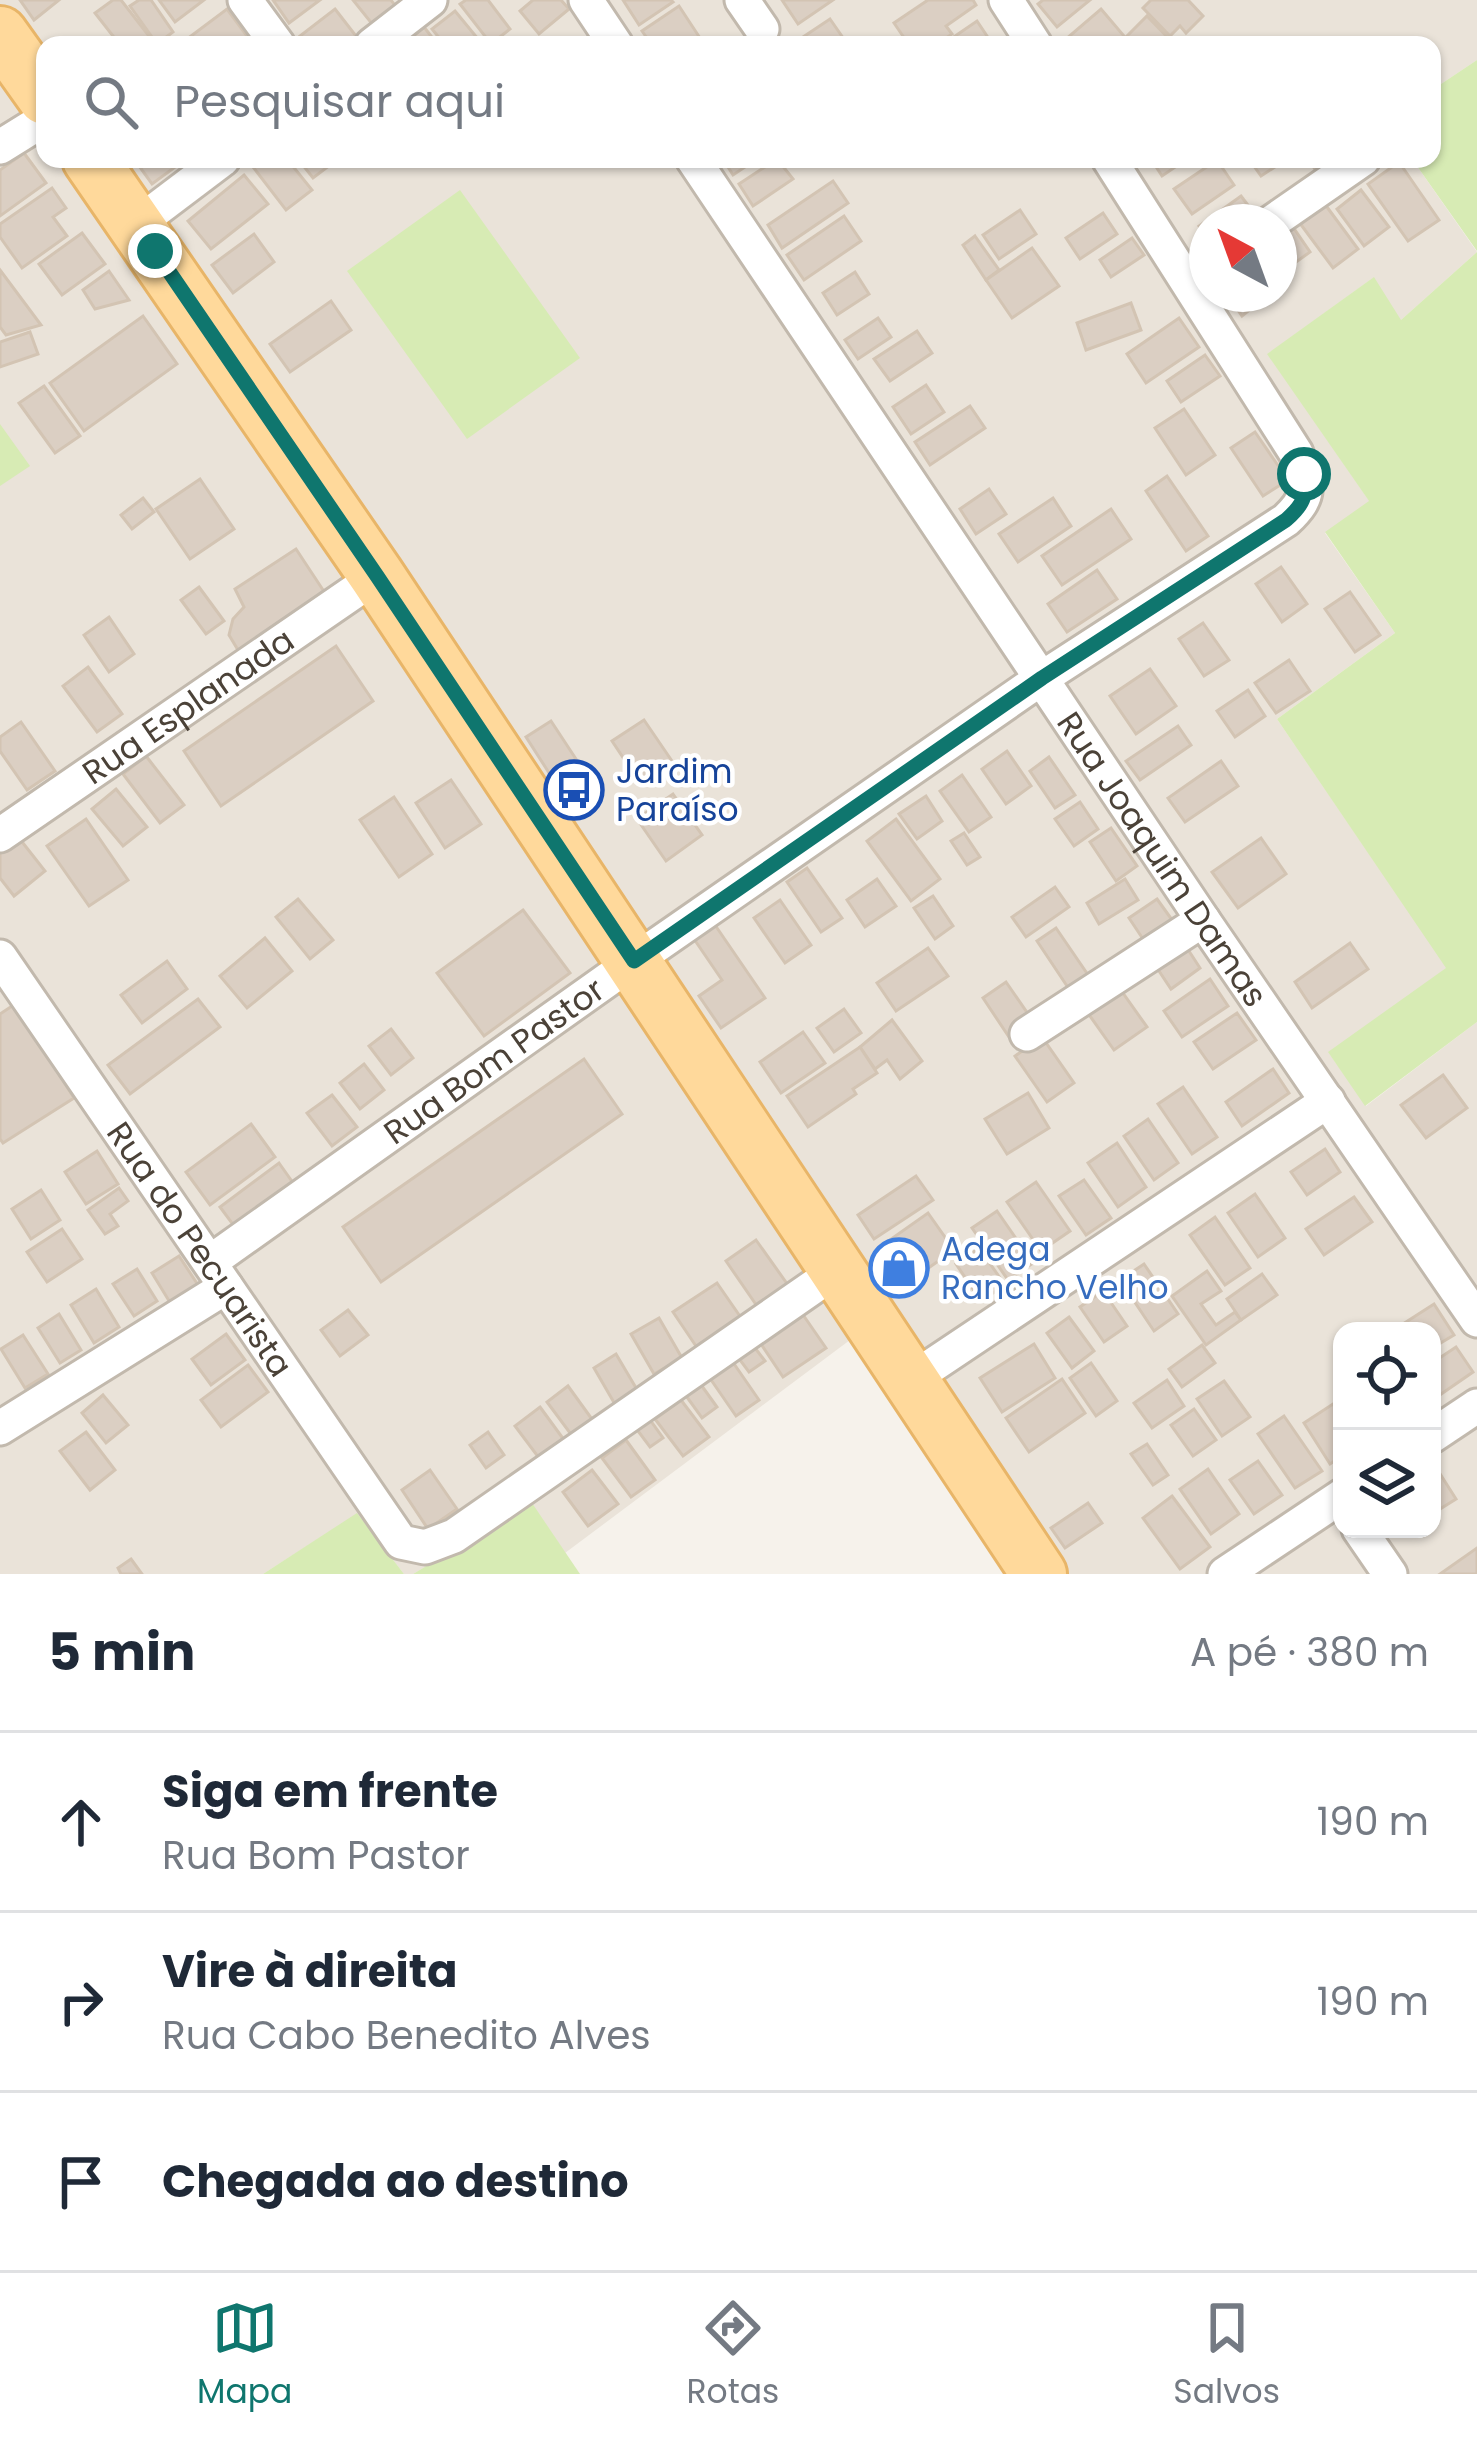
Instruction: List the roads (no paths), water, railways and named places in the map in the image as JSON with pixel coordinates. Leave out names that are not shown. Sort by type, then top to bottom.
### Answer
[{"type":"main road","points":[[0,34],[36,84]]},
{"type":"main road","points":[[97,168],[377,576],[1039,1574]]},
{"type":"street","points":[[245,0],[271,36]]},
{"type":"street","points":[[384,36],[430,0]]},
{"type":"street","points":[[586,0],[610,36]]},
{"type":"street","points":[[742,0],[762,29]]},
{"type":"street","points":[[1006,0],[1029,36]]},
{"type":"street","points":[[0,146],[36,124]]},
{"type":"street","points":[[137,224],[211,168]]},
{"type":"street","name":"Rua Joaquim Damas","points":[[699,168],[1477,1320]]},
{"type":"street","points":[[1116,168],[1189,264]]},
{"type":"street","points":[[1297,205],[1350,168]]},
{"type":"street","name":"Rua Bom Pastor","points":[[0,1428],[218,1274],[634,961],[1042,678],[1286,520],[1301,506],[1306,493],[1304,474],[1218,312]]},
{"type":"street","name":"Rua Esplanada","points":[[0,835],[377,576]]},
{"type":"street","points":[[1027,1034],[1203,920]]},
{"type":"street","name":"Rua do Pecuarista","points":[[0,957],[401,1542],[424,1547],[454,1536],[839,1269]]},
{"type":"street","points":[[912,1379],[1328,1102]]},
{"type":"street","points":[[1441,1430],[1477,1406]]},
{"type":"street","points":[[1226,1574],[1333,1505]]},
{"type":"street","points":[[1365,1538],[1390,1574]]},
{"type":"place","name":"Jardim Paraíso","points":[[574,790]]},
{"type":"place","name":"Adega Rancho Velho","points":[[899,1268]]}]
